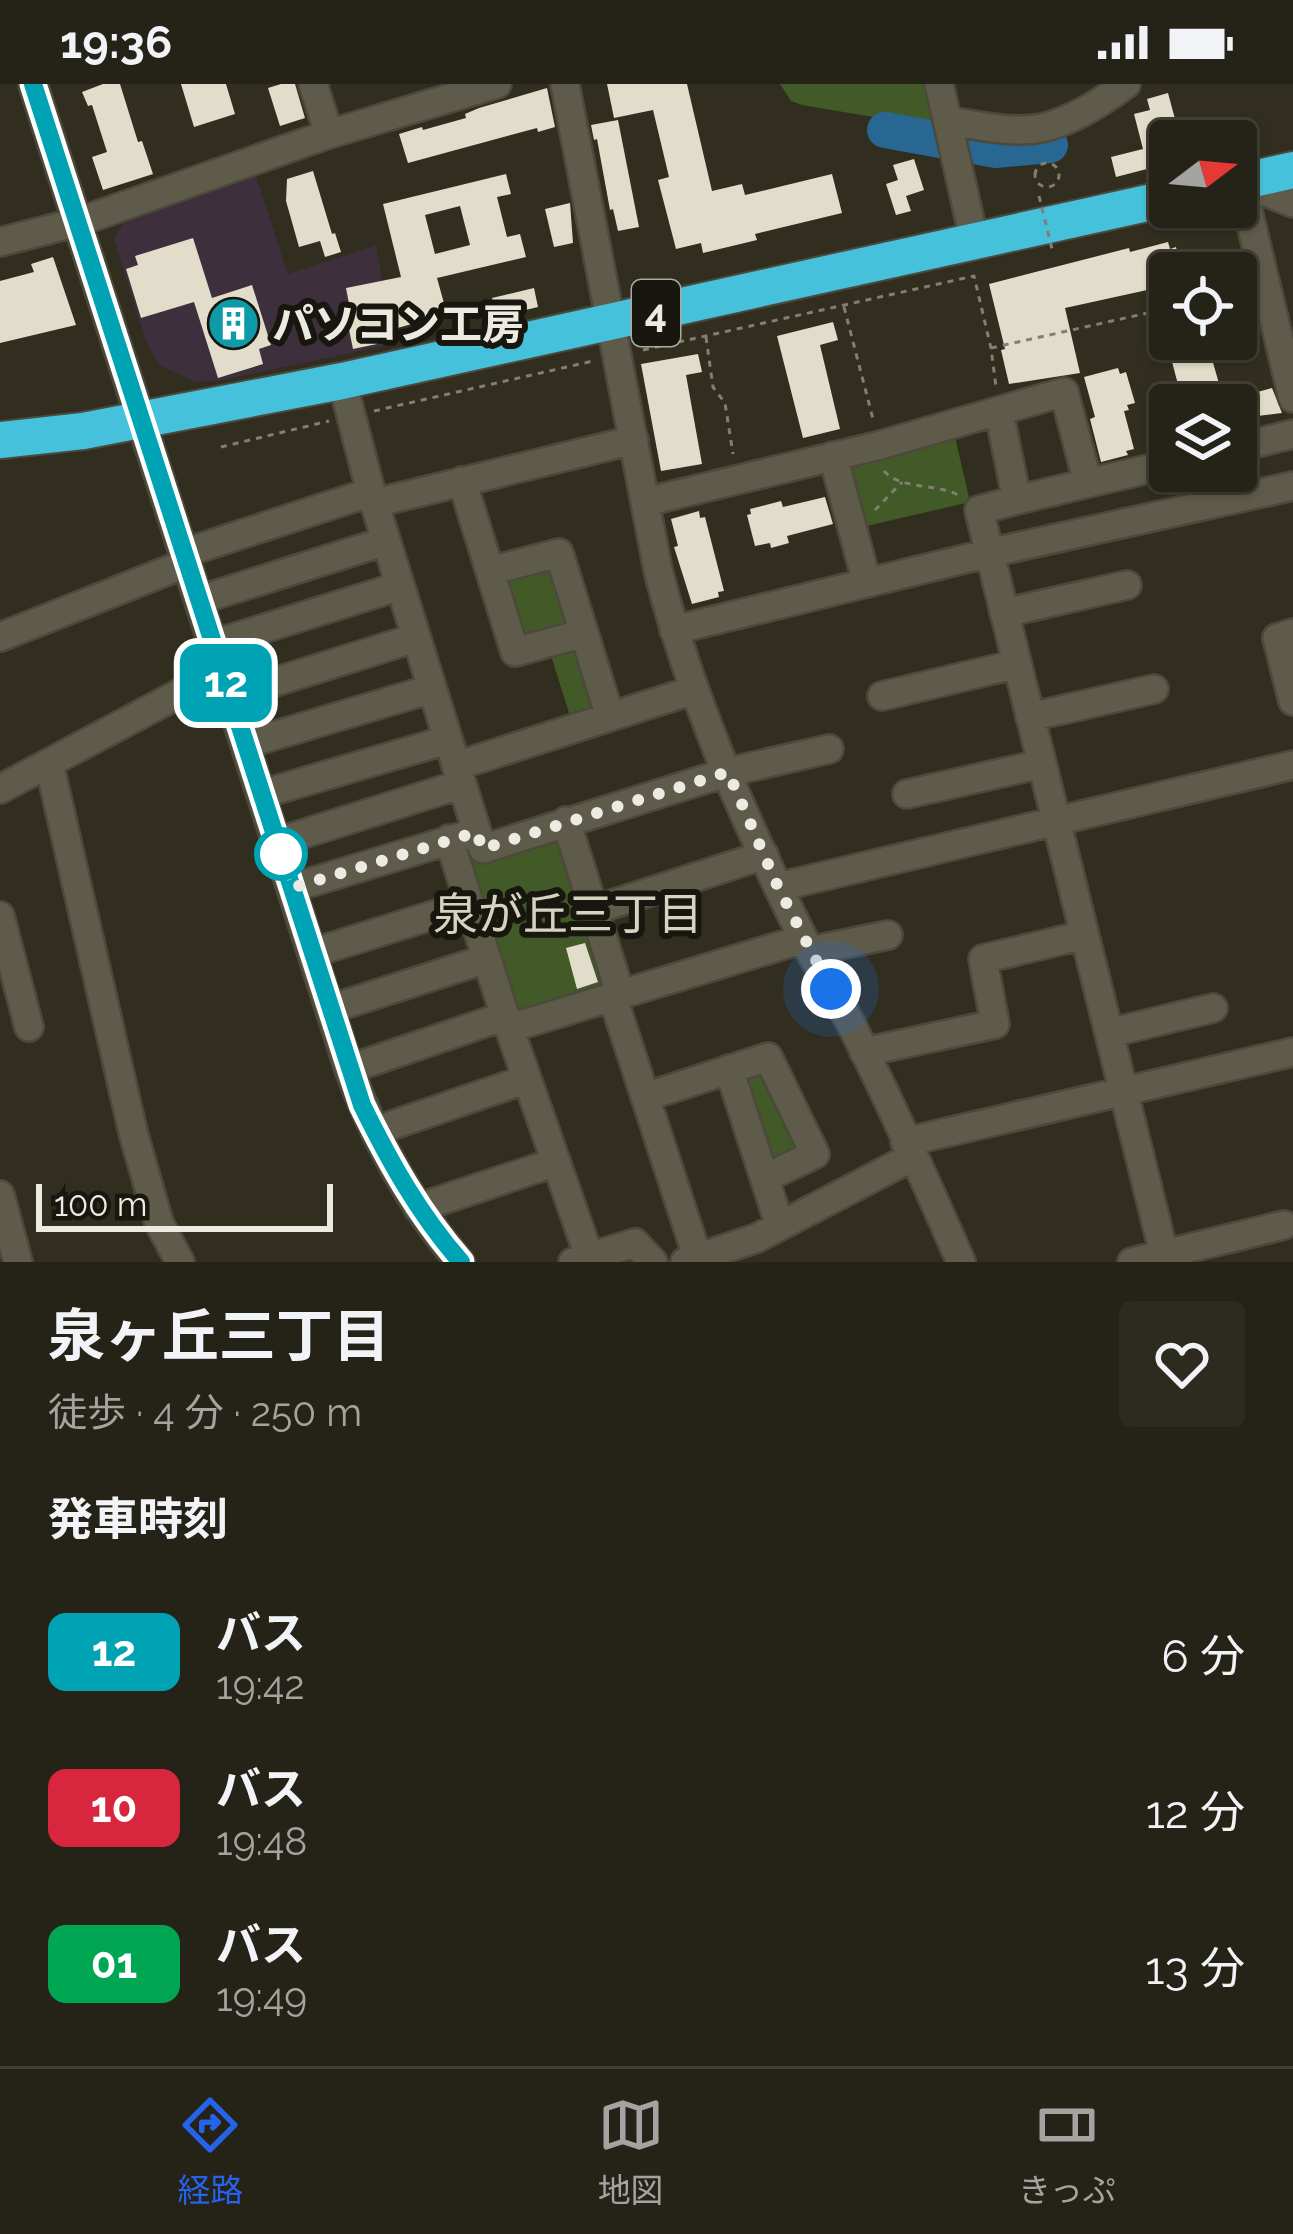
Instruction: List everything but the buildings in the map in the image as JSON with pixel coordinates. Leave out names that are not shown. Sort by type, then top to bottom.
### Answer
[{"type":"highway","points":[[1257,179],[1293,170]]},
{"type":"highway","name":"4","points":[[0,440],[347,398],[616,339],[975,243],[1149,203]]},
{"type":"street","points":[[33,84],[349,1069],[375,1131],[418,1208],[460,1262]]},
{"type":"street","points":[[313,84],[329,134]]},
{"type":"street","points":[[0,242],[78,222],[329,134],[496,84]]},
{"type":"street","points":[[566,84],[645,502],[674,630],[694,690],[778,887],[864,1052],[952,1259]]},
{"type":"street","points":[[940,84],[975,243]]},
{"type":"street","points":[[947,121],[1042,128],[1083,112],[1126,84]]},
{"type":"street","points":[[1257,190],[1293,203]]},
{"type":"street","points":[[1250,228],[1293,398]]},
{"type":"street","points":[[645,502],[873,447],[1064,392],[1088,483]]},
{"type":"street","points":[[347,398],[415,638],[482,849],[728,772],[829,749]]},
{"type":"street","points":[[999,412],[1017,500]]},
{"type":"street","points":[[1257,443],[1293,434]]},
{"type":"street","points":[[0,637],[185,558],[373,497],[634,440]]},
{"type":"street","points":[[833,456],[867,583]]},
{"type":"street","points":[[1149,469],[979,510],[1165,1258]]},
{"type":"street","points":[[462,481],[515,652],[584,632]]},
{"type":"street","points":[[674,630],[1293,485]]},
{"type":"street","points":[[199,600],[386,541]]},
{"type":"street","points":[[490,571],[559,553],[610,717]]},
{"type":"street","points":[[1004,613],[1127,585]]},
{"type":"street","points":[[0,788],[222,670],[400,586]]},
{"type":"street","points":[[1293,633],[1277,638],[1293,701]]},
{"type":"street","points":[[222,670],[415,638]]},
{"type":"street","points":[[882,696],[1017,664]]},
{"type":"street","points":[[246,744],[431,689]]},
{"type":"street","points":[[1030,717],[1154,689]]},
{"type":"street","points":[[277,842],[455,763],[694,690]]},
{"type":"street","points":[[50,763],[133,1132],[159,1223],[179,1262]]},
{"type":"street","points":[[262,794],[455,763]]},
{"type":"street","points":[[907,794],[1041,764]]},
{"type":"street","points":[[778,887],[1293,765]]},
{"type":"street","points":[[566,821],[694,1261],[757,1238],[837,1196],[909,1150],[1123,1091],[1293,1052]]},
{"type":"street","points":[[292,888],[477,832]]},
{"type":"street","points":[[449,839],[556,1162],[581,1259],[635,1243],[652,1262]]},
{"type":"street","points":[[594,910],[764,855]]},
{"type":"street","points":[[312,953],[469,904]]},
{"type":"street","points":[[0,916],[29,1027]]},
{"type":"street","points":[[349,1069],[507,1022],[807,945],[888,935]]},
{"type":"street","points":[[864,1052],[995,1024],[983,959],[1084,935]]},
{"type":"street","points":[[329,1009],[486,959]]},
{"type":"street","points":[[1108,1034],[1213,1008]]},
{"type":"street","points":[[645,1096],[768,1057],[837,1196]]},
{"type":"street","points":[[730,1069],[780,1226]]},
{"type":"street","points":[[375,1131],[527,1079]]},
{"type":"street","points":[[765,1178],[815,1154]]},
{"type":"street","points":[[418,1208],[556,1162]]},
{"type":"street","points":[[0,1195],[18,1262]]},
{"type":"street","points":[[1132,1262],[1165,1258],[1284,1225]]},
{"type":"path","points":[[1053,253],[1035,170],[1050,163],[1062,185]]},
{"type":"path","points":[[1036,182],[1046,188],[1054,186],[1059,172]]},
{"type":"path","points":[[221,447],[347,398],[616,339],[706,335],[974,276],[991,348],[999,412]]},
{"type":"path","points":[[844,305],[878,437],[872,458],[892,479],[950,490],[979,510]]},
{"type":"path","points":[[991,348],[1149,313]]},
{"type":"path","points":[[706,335],[713,387],[725,403],[737,480]]},
{"type":"path","points":[[853,528],[903,481]]},
{"type":"shaded area","points":[[256,176],[288,274],[376,245],[393,344],[222,380],[195,382],[159,365],[146,342],[114,239],[123,223]]},
{"type":"green space","points":[[780,84],[928,84],[938,128],[802,105],[791,101]]},
{"type":"green space","points":[[955,437],[970,502],[858,528],[847,464]]},
{"type":"green space","points":[[556,559],[602,710],[571,719],[546,640],[518,648],[496,575]]},
{"type":"green space","points":[[564,828],[614,988],[511,1020],[461,860]]},
{"type":"green space","points":[[766,1063],[809,1152],[767,1171],[735,1072]]},
{"type":"waterway","points":[[885,130],[996,150],[1050,145]]},
{"type":"bus line","name":"12","points":[[33,84],[362,1105],[409,1195],[461,1262]]},
{"type":"place","name":"パソコン工房","points":[[233,324]]},
{"type":"district","name":"泉が丘三丁目","points":[[568,914]]},
{"type":"route","points":[[281,854],[292,888],[477,832],[482,849],[728,772],[778,887],[831,989]]}]
